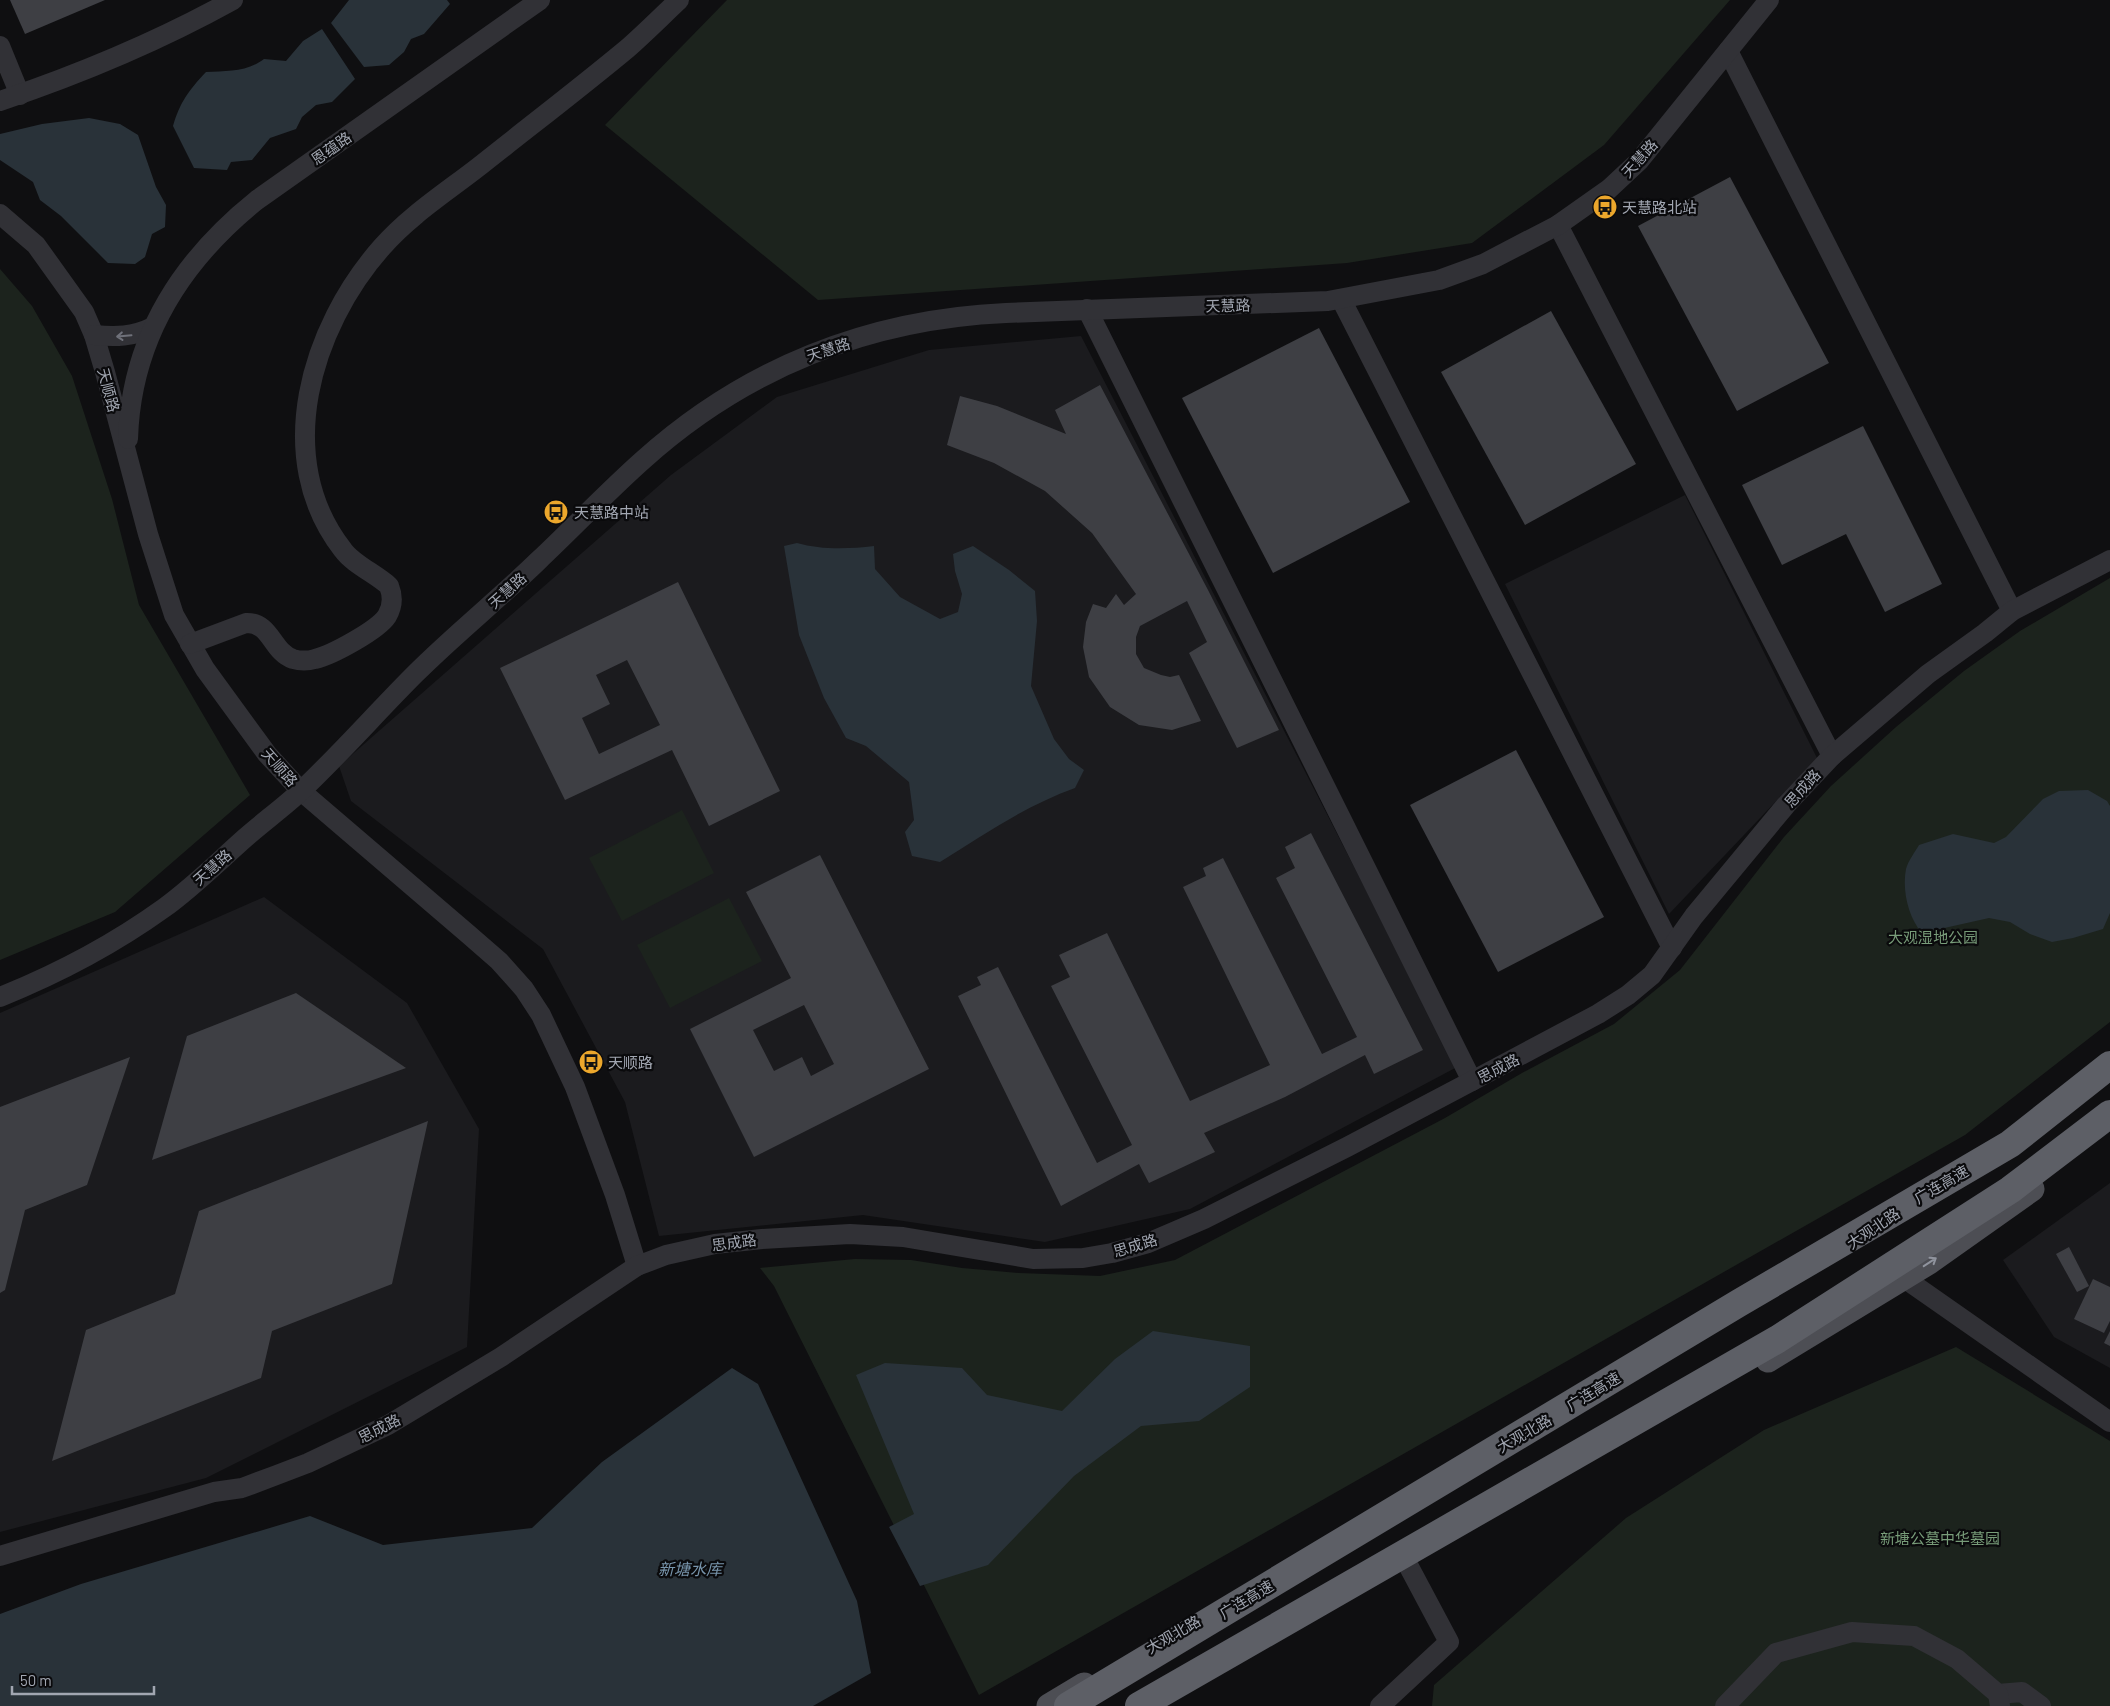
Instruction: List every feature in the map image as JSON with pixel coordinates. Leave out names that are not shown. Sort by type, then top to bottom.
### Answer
[{"type":"highway","name":"广连高速","points":[[1079,1700],[1722,1313],[2010,1144],[2110,1065]]},
{"type":"highway","points":[[1140,1706],[1778,1339],[2010,1190],[2110,1114]]},
{"type":"main road","name":"大观北路","points":[[1049,1706],[1079,1700],[1824,1261],[1938,1184],[2110,1055]]},
{"type":"main road","points":[[1160,1706],[1800,1342],[1904,1278],[1999,1214],[2067,1164],[2110,1127]]},
{"type":"street","points":[[0,101],[112,58],[182,27],[233,0]]},
{"type":"street","name":"恩蕴路","points":[[127,451],[129,414],[133,391],[139,365],[152,327],[178,283],[202,251],[230,222],[272,189],[540,0]]},
{"type":"street","points":[[190,644],[246,623],[254,622],[264,628],[283,653],[291,658],[306,660],[328,654],[357,639],[381,624],[387,617],[392,603],[389,586],[345,553],[330,532],[313,496],[305,456],[308,402],[315,369],[331,324],[355,282],[396,232],[629,47],[679,0]]},
{"type":"street","name":"天慧路","points":[[0,997],[51,975],[166,907],[301,791],[419,670],[539,560],[644,459],[692,421],[735,392],[793,361],[830,347],[904,326],[966,315],[1291,304],[1341,299],[1439,280],[1483,264],[1558,225],[1609,189],[1639,160],[1769,0]]},
{"type":"street","points":[[0,46],[20,94]]},
{"type":"street","points":[[1728,51],[2012,611]]},
{"type":"street","name":"天顺路","points":[[0,214],[36,245],[84,312],[94,335],[163,584],[174,615],[204,669],[252,734],[301,791],[499,961],[524,989],[541,1015],[575,1087],[615,1195],[637,1266]]},
{"type":"street","points":[[1558,225],[1832,756]]},
{"type":"street","points":[[1341,299],[1672,948]]},
{"type":"street","points":[[1087,310],[1472,1081]]},
{"type":"street","points":[[94,335],[128,336],[139,334],[152,327]]},
{"type":"street","name":"思成路","points":[[0,1556],[214,1492],[242,1488],[308,1463],[388,1424],[442,1394],[637,1266],[666,1256],[715,1244],[762,1238],[850,1234],[903,1237],[1033,1259],[1083,1258],[1112,1253],[1148,1243],[1204,1219],[1472,1081],[1598,1014],[1628,995],[1652,975],[1694,916],[1757,839],[1832,756],[1928,674],[2012,611],[2110,560]]},
{"type":"street","points":[[1904,1278],[2110,1422]]},
{"type":"street","points":[[1380,1706],[1449,1642],[1408,1565]]},
{"type":"street","points":[[1725,1706],[1776,1653],[1852,1632],[1914,1636],[1956,1659],[1999,1700],[2022,1692],[2041,1706]]},
{"type":"shaded area","points":[[1081,336],[1457,1067],[1190,1209],[1045,1242],[863,1215],[659,1236],[625,1102],[543,949],[351,801],[339,766],[671,475],[777,397],[929,350]]},
{"type":"shaded area","points":[[1685,495],[1817,758],[1669,914],[1505,584]]},
{"type":"shaded area","points":[[264,897],[407,1003],[479,1129],[467,1347],[206,1478],[0,1532],[0,1013]]},
{"type":"shaded area","points":[[2110,1183],[2110,1368],[2054,1337],[2003,1260]]},
{"type":"green space","points":[[727,0],[1730,0],[1604,145],[1472,243],[1347,263],[818,300],[605,125]]},
{"type":"green space","points":[[0,269],[32,306],[72,376],[112,499],[139,605],[250,795],[115,912],[0,960]]},
{"type":"green space","name":"大观湿地公园","points":[[2110,578],[2110,1022],[1965,1135],[979,1695],[774,1286],[760,1268],[855,1259],[911,1260],[962,1268],[1019,1273],[1100,1276],[1175,1260],[1445,1118],[1522,1073],[1614,1024],[1680,970],[1784,837],[1831,786],[1896,727],[1964,671],[2020,631]]},
{"type":"green space","points":[[682,810],[714,873],[622,921],[589,858]]},
{"type":"green space","points":[[729,898],[762,961],[670,1008],[637,945]]},
{"type":"green space","name":"新塘公墓中华墓园","points":[[1956,1347],[2110,1441],[2110,1706],[1432,1706],[1434,1685],[1626,1518],[1764,1430]]},
{"type":"water","points":[[349,0],[447,0],[450,4],[424,34],[411,39],[404,52],[389,65],[364,67],[331,23]]},
{"type":"water","points":[[322,29],[355,79],[332,102],[316,105],[302,117],[296,129],[270,138],[252,160],[231,162],[227,170],[194,168],[173,126],[182,103],[206,72],[244,69],[264,59],[286,61],[303,41]]},
{"type":"water","points":[[89,118],[120,124],[138,135],[156,187],[166,205],[165,227],[152,234],[145,257],[135,264],[108,263],[61,216],[40,200],[33,182],[0,160],[0,134],[42,124]]},
{"type":"water","points":[[797,543],[835,548],[874,546],[875,569],[900,597],[940,619],[958,612],[962,594],[955,571],[953,554],[973,546],[1009,570],[1035,591],[1037,621],[1031,686],[1054,739],[1069,759],[1084,770],[1075,788],[1023,812],[940,862],[912,856],[905,832],[914,820],[909,782],[866,746],[846,738],[824,698],[799,635],[784,546]]},
{"type":"water","points":[[2088,790],[2107,801],[2110,806],[2110,913],[2103,929],[2052,942],[2030,934],[2010,922],[1989,918],[1922,933],[1917,927],[1907,903],[1905,877],[1907,866],[1919,845],[1953,834],[1994,843],[2006,837],[2043,799],[2059,791]]},
{"type":"water","points":[[1153,1331],[1250,1346],[1250,1387],[1199,1421],[1141,1426],[1074,1476],[988,1565],[920,1586],[889,1527],[914,1514],[856,1375],[885,1363],[962,1368],[987,1395],[1062,1411],[1115,1359]]},
{"type":"water","name":"新塘水库","points":[[732,1368],[758,1384],[857,1601],[871,1673],[813,1706],[0,1706],[0,1614],[81,1584],[310,1516],[383,1545],[532,1528],[602,1462]]},
{"type":"building","points":[[10,0],[105,0],[25,34]]},
{"type":"building","points":[[1730,177],[1829,363],[1737,411],[1638,226]]},
{"type":"building","points":[[1551,311],[1636,464],[1525,525],[1441,372]]},
{"type":"building","points":[[1319,328],[1410,502],[1273,573],[1182,398]]},
{"type":"building","points":[[1100,385],[1279,730],[1237,748],[1189,653],[1207,642],[1187,601],[1140,626],[1136,637],[1136,654],[1144,668],[1170,677],[1179,675],[1201,721],[1172,730],[1139,725],[1110,707],[1089,677],[1083,647],[1086,622],[1093,604],[1106,608],[1116,594],[1124,605],[1136,594],[1092,533],[1045,491],[994,463],[947,445],[960,396],[997,406],[1066,434],[1055,410]]},
{"type":"building","points":[[1863,426],[1942,584],[1885,612],[1846,534],[1782,565],[1742,485]]},
{"type":"building","points":[[678,582],[780,791],[709,826],[672,750],[565,800],[500,668]],"holes":[[[627,660],[660,725],[599,754],[582,718],[610,704],[596,675]]]},
{"type":"building","points":[[1516,750],[1604,917],[1498,972],[1410,805]]},
{"type":"building","points":[[1311,833],[1423,1050],[1374,1074],[1365,1055],[1285,1097],[1204,1133],[1215,1152],[1149,1183],[1139,1164],[1061,1206],[958,996],[981,985],[977,977],[998,967],[1097,1163],[1132,1145],[1051,986],[1070,977],[1059,955],[1107,933],[1190,1101],[1270,1065],[1183,887],[1206,876],[1203,868],[1223,858],[1322,1054],[1357,1037],[1276,878],[1295,868],[1285,847]]},
{"type":"building","points":[[820,855],[929,1069],[754,1157],[690,1029],[791,978],[746,892]],"holes":[[[804,1005],[834,1064],[811,1076],[802,1057],[774,1071],[753,1030]]]},
{"type":"building","points":[[296,993],[406,1068],[152,1160],[187,1036]]},
{"type":"building","points":[[130,1057],[87,1185],[25,1210],[5,1290],[0,1293],[0,1107]]},
{"type":"building","points":[[428,1121],[392,1284],[272,1331],[261,1378],[52,1461],[86,1330],[175,1294],[199,1211]]},
{"type":"building","points":[[2069,1247],[2089,1286],[2077,1292],[2056,1254]]},
{"type":"building","points":[[2093,1279],[2110,1287],[2110,1321],[2104,1333],[2074,1319]]},
{"type":"building","points":[[2110,1331],[2110,1346],[2104,1343]]},
{"type":"place","name":"天慧路北站","points":[[1605,207]]},
{"type":"place","name":"天慧路中站","points":[[556,512]]},
{"type":"place","name":"天顺路","points":[[591,1062]]}]
